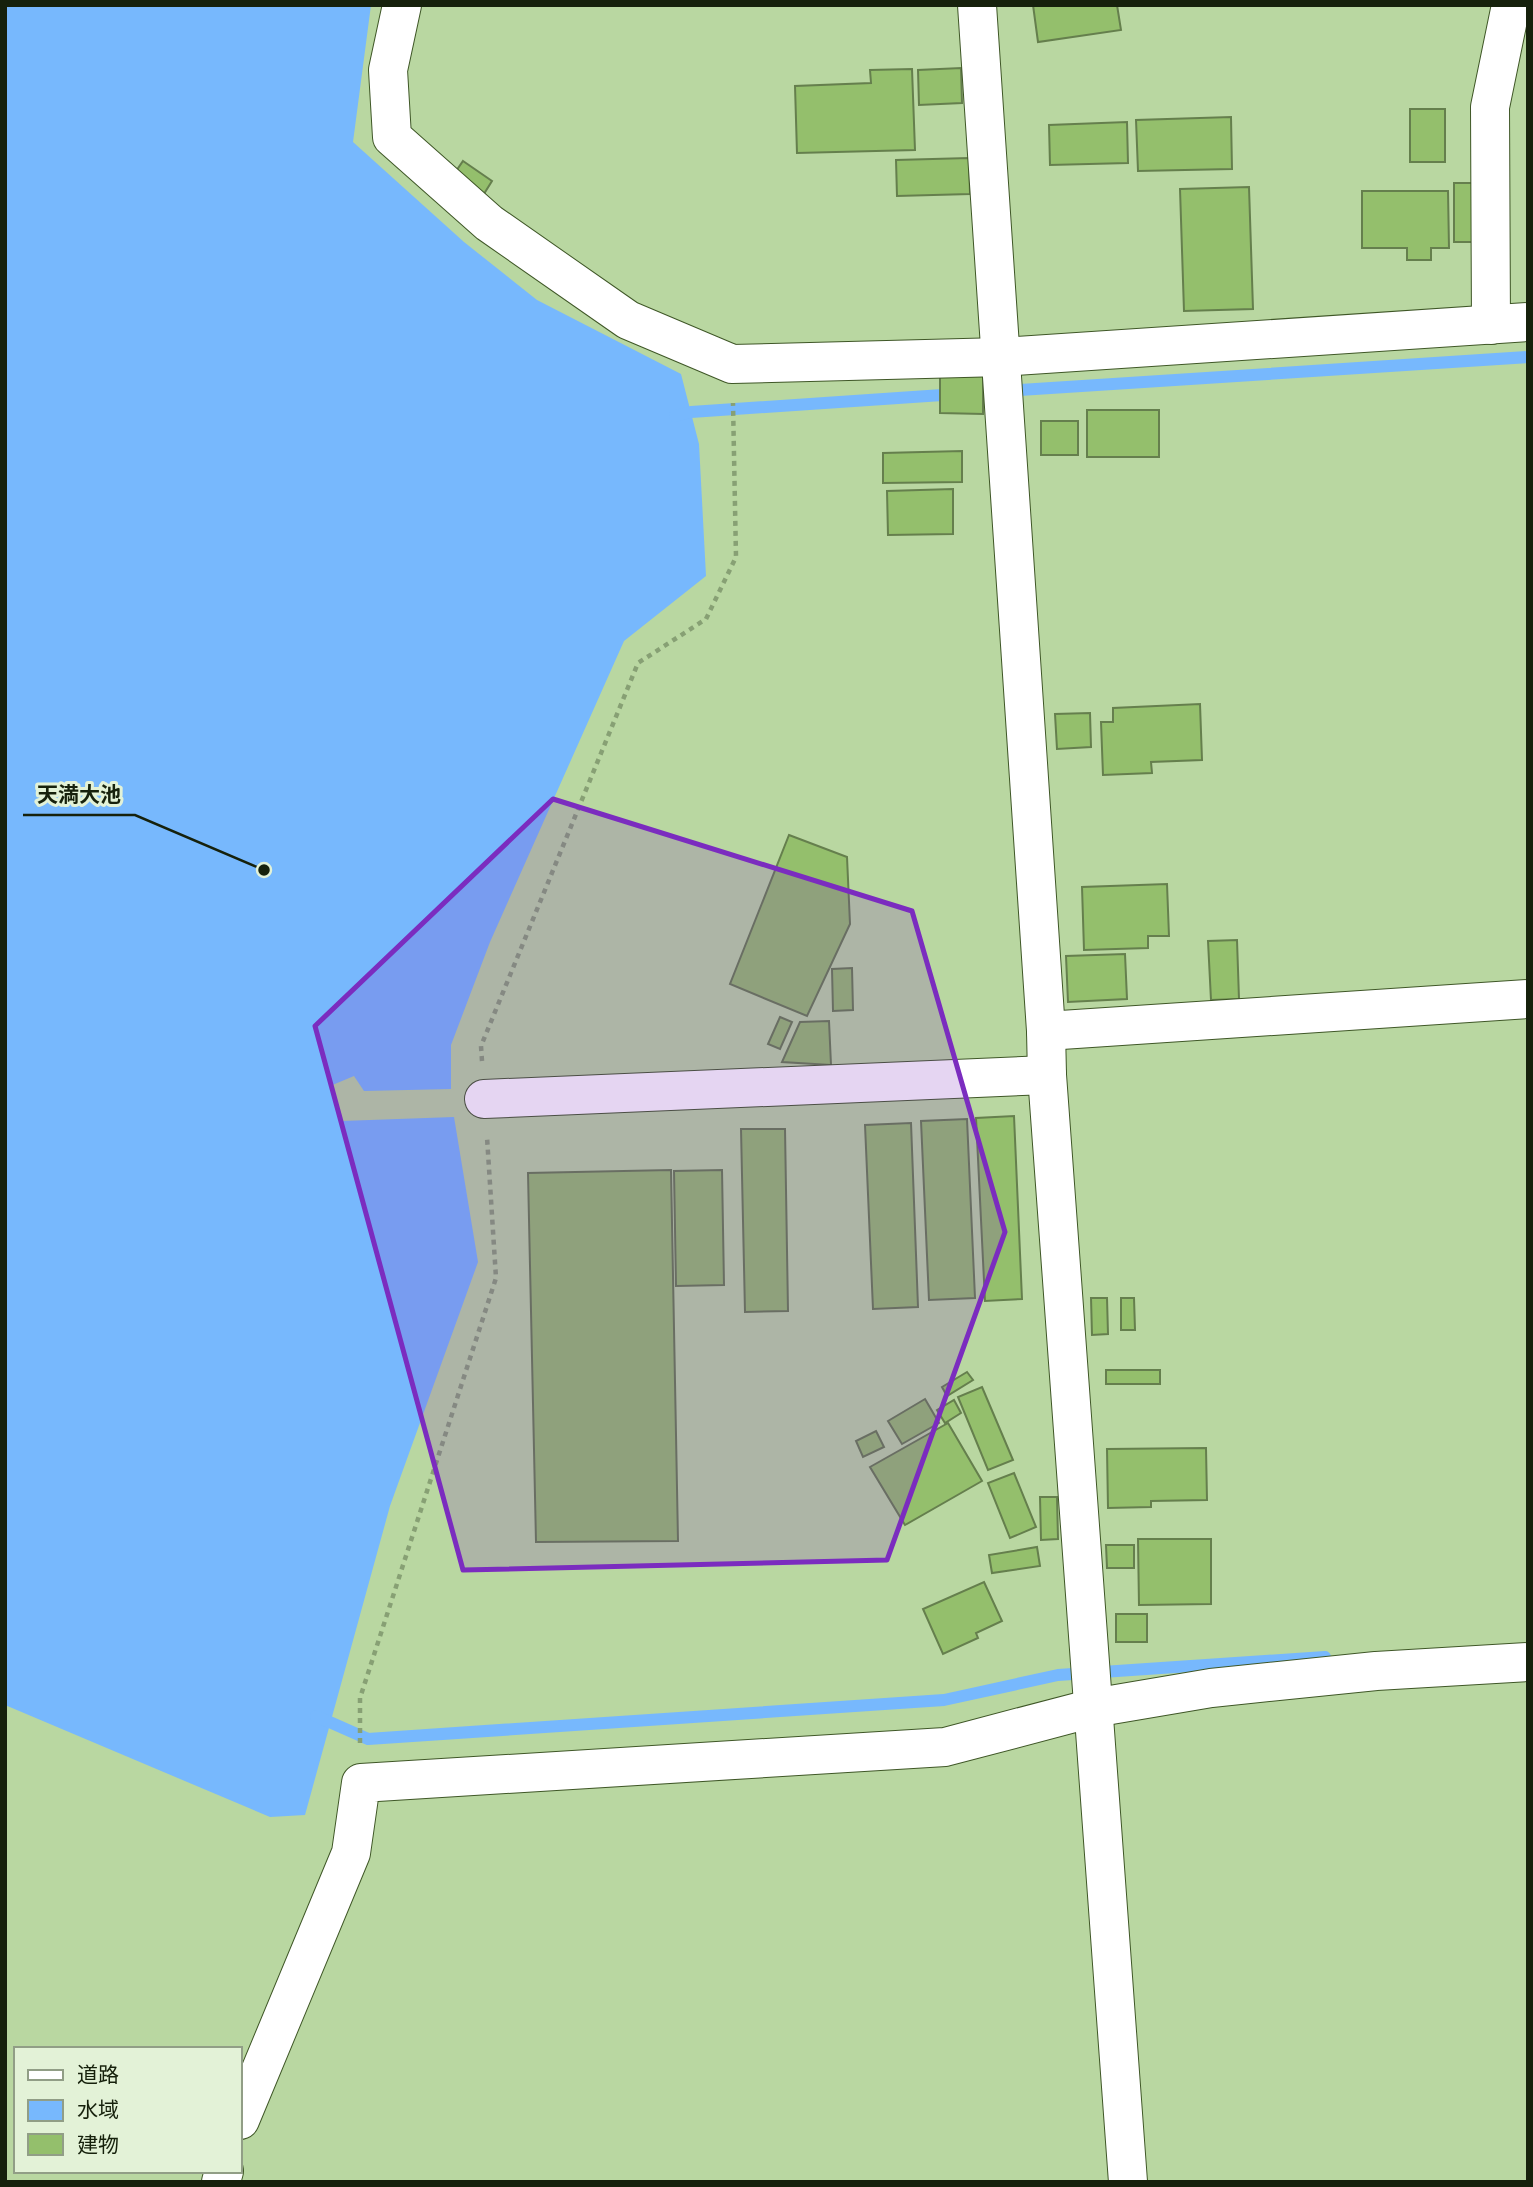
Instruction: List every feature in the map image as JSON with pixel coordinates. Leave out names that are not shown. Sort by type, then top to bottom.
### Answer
[{"type":"street","points":[[402,5],[388,70],[392,137],[489,223],[628,320],[732,364],[1002,357],[1509,324],[1490,107],[1511,5]]},
{"type":"street","points":[[977,5],[1047,1074],[1128,2182]]},
{"type":"street","points":[[1046,1031],[1528,999]]},
{"type":"street","points":[[484,1099],[1047,1074]]},
{"type":"street","points":[[242,2114],[351,1853],[361,1783],[945,1746],[1093,1709],[1211,1688],[1376,1671],[1528,1662]]},
{"type":"highlighted area","points":[[553,799],[912,911],[1005,1232],[887,1560],[463,1570],[315,1026]]},
{"type":"water","points":[[5,5],[371,5],[353,142],[464,242],[537,300],[681,374],[699,444],[706,576],[624,641],[490,942],[451,1045],[451,1089],[364,1091],[354,1076],[330,1086],[342,1121],[454,1117],[478,1262],[390,1506],[305,1815],[270,1817],[5,1705]]},
{"type":"building","points":[[1033,5],[1117,5],[1121,30],[1038,42]]},
{"type":"building","points":[[961,68],[962,103],[919,105],[918,70]]},
{"type":"building","points":[[912,69],[915,150],[797,153],[795,86],[871,83],[870,70]]},
{"type":"building","points":[[1410,109],[1445,109],[1445,162],[1410,162]]},
{"type":"building","points":[[1231,117],[1232,169],[1138,171],[1136,120]]},
{"type":"building","points":[[1127,122],[1128,163],[1050,165],[1049,125]]},
{"type":"building","points":[[969,158],[970,194],[897,196],[896,160]]},
{"type":"building","points":[[463,161],[492,181],[482,197],[452,177]]},
{"type":"building","points":[[1454,183],[1482,183],[1482,242],[1454,242]]},
{"type":"building","points":[[1249,187],[1253,309],[1184,311],[1180,189]]},
{"type":"building","points":[[1362,191],[1448,191],[1449,248],[1431,248],[1431,260],[1407,260],[1407,248],[1362,248]]},
{"type":"building","points":[[940,372],[983,372],[983,414],[940,413]]},
{"type":"building","points":[[1087,410],[1159,410],[1159,457],[1087,457]]},
{"type":"building","points":[[1041,421],[1078,421],[1078,455],[1041,455]]},
{"type":"building","points":[[962,451],[962,482],[883,483],[883,453]]},
{"type":"building","points":[[953,489],[953,534],[888,535],[887,491]]},
{"type":"building","points":[[1200,704],[1202,760],[1151,762],[1152,773],[1103,775],[1101,722],[1113,722],[1113,708]]},
{"type":"building","points":[[1090,713],[1091,747],[1057,749],[1055,714]]},
{"type":"building","points":[[789,835],[847,857],[850,924],[807,1016],[730,984]]},
{"type":"building","points":[[1167,884],[1169,936],[1148,936],[1148,948],[1084,950],[1082,887]]},
{"type":"building","points":[[1237,940],[1239,999],[1211,1000],[1208,941]]},
{"type":"building","points":[[1125,954],[1127,999],[1068,1002],[1066,956]]},
{"type":"building","points":[[852,968],[853,1010],[833,1011],[832,969]]},
{"type":"building","points":[[780,1017],[792,1022],[780,1049],[768,1044]]},
{"type":"building","points":[[829,1021],[831,1065],[782,1062],[800,1022]]},
{"type":"building","points":[[1014,1116],[1022,1299],[985,1301],[976,1118]]},
{"type":"building","points":[[967,1119],[975,1298],[929,1300],[921,1121]]},
{"type":"building","points":[[911,1123],[918,1307],[873,1309],[865,1125]]},
{"type":"building","points":[[741,1129],[785,1129],[788,1311],[745,1312]]},
{"type":"building","points":[[671,1170],[678,1541],[536,1542],[528,1173]]},
{"type":"building","points":[[722,1170],[724,1285],[676,1286],[674,1171]]},
{"type":"building","points":[[1091,1298],[1107,1298],[1108,1334],[1092,1335]]},
{"type":"building","points":[[1121,1298],[1134,1298],[1135,1330],[1121,1330]]},
{"type":"building","points":[[1106,1370],[1160,1370],[1160,1384],[1106,1384]]},
{"type":"building","points":[[967,1372],[973,1380],[947,1396],[942,1387]]},
{"type":"building","points":[[982,1387],[1013,1460],[988,1470],[958,1397]]},
{"type":"building","points":[[925,1399],[939,1423],[902,1444],[888,1421]]},
{"type":"building","points":[[954,1400],[961,1413],[945,1423],[937,1410]]},
{"type":"building","points":[[948,1423],[982,1481],[905,1525],[870,1467]]},
{"type":"building","points":[[876,1431],[884,1447],[863,1457],[856,1441]]},
{"type":"building","points":[[1206,1448],[1207,1500],[1151,1501],[1151,1507],[1108,1508],[1107,1449]]},
{"type":"building","points":[[1014,1473],[1036,1527],[1010,1538],[988,1483]]},
{"type":"building","points":[[1040,1497],[1057,1497],[1058,1539],[1041,1540]]},
{"type":"building","points":[[1138,1539],[1211,1539],[1211,1604],[1139,1605]]},
{"type":"building","points":[[1106,1545],[1134,1545],[1134,1568],[1107,1568]]},
{"type":"building","points":[[1037,1547],[1040,1566],[992,1573],[989,1555]]},
{"type":"building","points":[[984,1582],[1002,1621],[976,1633],[978,1638],[943,1654],[923,1609]]},
{"type":"building","points":[[1116,1614],[1147,1614],[1147,1642],[1116,1642]]},
{"type":"waterway","points":[[1006,391],[1528,357]]},
{"type":"waterway","points":[[675,416],[691,412],[957,394]]},
{"type":"waterway","points":[[316,1716],[368,1739],[944,1700],[1058,1675],[1325,1657]]},
{"type":"place","name":"天満大池","points":[[264,870]]}]
